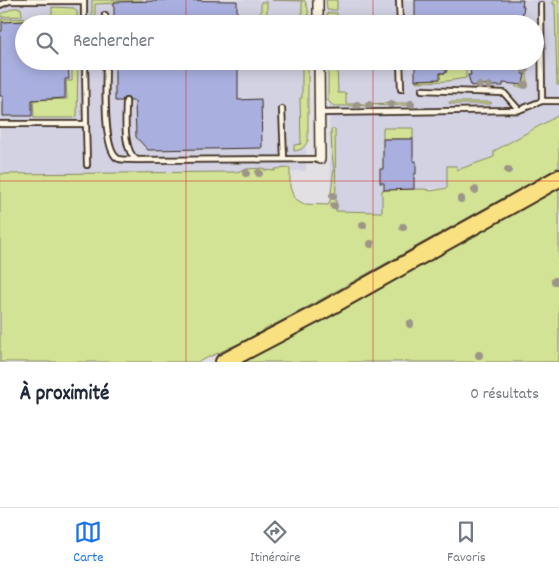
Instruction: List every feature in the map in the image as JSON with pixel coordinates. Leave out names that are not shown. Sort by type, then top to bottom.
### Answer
[{"type":"highway","points":[[224,362],[313,316],[559,178]]},
{"type":"street","points":[[318,0],[318,15]]},
{"type":"street","points":[[319,70],[320,159]]},
{"type":"lane","points":[[399,0],[400,15]]},
{"type":"lane","points":[[0,5],[9,1],[84,1],[84,15]]},
{"type":"lane","points":[[541,5],[541,15]]},
{"type":"lane","points":[[85,70],[87,165]]},
{"type":"lane","points":[[106,70],[106,120],[110,149],[120,159],[320,159]]},
{"type":"lane","points":[[400,70],[401,89]]},
{"type":"lane","points":[[542,70],[542,101]]},
{"type":"lane","points":[[422,90],[504,93],[519,110]]},
{"type":"lane","points":[[126,101],[127,144],[132,156],[137,160]]},
{"type":"lane","points":[[320,113],[519,110],[542,101],[559,101]]},
{"type":"lane","points":[[282,109],[284,159]]},
{"type":"lane","points":[[0,124],[86,124]]},
{"type":"shaded area","points":[[0,0],[305,0],[308,15],[15,15],[15,70],[308,70],[306,171],[0,174]]},
{"type":"shaded area","points":[[326,0],[559,0],[559,115],[494,151],[494,157],[448,188],[383,190],[383,212],[331,211],[328,70],[544,70],[544,15],[327,15]]},
{"type":"green space","points":[[92,0],[142,0],[143,2],[95,4],[95,15],[92,15]]},
{"type":"green space","points":[[272,0],[303,0],[308,9],[308,15],[302,15],[302,1]]},
{"type":"green space","points":[[326,0],[337,0],[337,10],[327,10]]},
{"type":"green space","points":[[553,0],[559,0],[559,85],[557,85],[555,4],[553,4]]},
{"type":"green space","points":[[261,2],[267,2],[267,15],[261,15]]},
{"type":"green space","points":[[52,7],[74,8],[77,12],[77,15],[52,15]]},
{"type":"green space","points":[[13,8],[21,8],[22,15],[1,17],[1,14]]},
{"type":"green space","points":[[327,13],[337,13],[337,15],[327,15]]},
{"type":"green space","points":[[1,19],[15,19],[15,21],[2,22]]},
{"type":"green space","points":[[72,70],[78,70],[77,116],[74,118],[34,118],[33,100],[67,99],[66,81],[72,81]]},
{"type":"green space","points":[[302,70],[308,70],[308,140],[303,148],[294,151],[294,145],[301,144],[300,98],[302,98]]},
{"type":"green space","points":[[328,70],[337,70],[338,93],[346,93],[346,104],[408,103],[408,105],[334,106],[328,101]]},
{"type":"green space","points":[[446,70],[466,70],[466,78],[447,81],[417,82],[415,80],[439,79],[440,73],[446,73]]},
{"type":"green space","points":[[523,70],[527,70],[527,87],[516,87],[516,84],[523,85],[525,74],[522,74]]},
{"type":"green space","points":[[449,102],[491,102],[491,104],[450,104]]},
{"type":"green space","points":[[559,115],[559,167],[311,305],[240,343],[198,362],[0,362],[0,174],[236,172],[247,169],[264,168],[264,170],[275,171],[275,169],[290,168],[290,187],[294,198],[304,204],[328,205],[334,169],[331,129],[335,129],[336,211],[382,212],[382,190],[425,189],[431,191],[447,188],[447,166],[456,166],[457,170],[494,157],[494,151]]},
{"type":"green space","points":[[383,128],[413,128],[413,139],[383,139]]},
{"type":"green space","points":[[559,185],[559,362],[236,362]]},
{"type":"building","points":[[415,0],[523,0],[522,6],[524,6],[522,15],[415,15]]},
{"type":"building","points":[[237,1],[237,15],[114,15],[114,2]]},
{"type":"building","points":[[15,21],[15,70],[68,70],[69,79],[65,79],[65,98],[32,100],[32,116],[3,116],[3,96],[0,96],[0,31],[2,31],[2,22]]},
{"type":"building","points":[[115,70],[238,70],[238,100],[261,99],[262,148],[148,150],[136,137],[135,101],[115,101]]},
{"type":"building","points":[[415,70],[446,70],[446,73],[440,73],[440,79],[415,80]]},
{"type":"building","points":[[470,70],[523,70],[522,74],[525,74],[523,85],[503,83],[503,86],[491,86],[491,84],[471,86],[468,75],[471,75]]},
{"type":"building","points":[[383,139],[413,139],[413,161],[416,161],[414,189],[384,190],[384,183],[380,183],[380,169],[383,169]]}]
